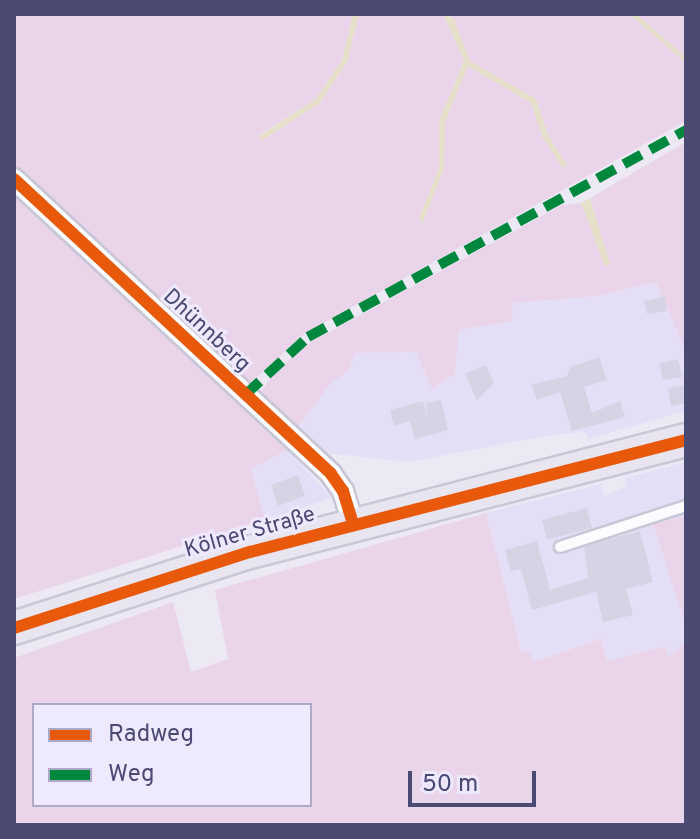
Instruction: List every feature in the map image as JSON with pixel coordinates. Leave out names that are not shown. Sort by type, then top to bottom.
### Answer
[{"type":"main road","name":"Kölner Straße","points":[[14,628],[353,524],[686,440]]},
{"type":"street","name":"Dhünnberg","points":[[14,179],[331,474],[343,491],[353,524]]},
{"type":"lane","points":[[560,547],[686,506]]},
{"type":"shaded area","points":[[14,14],[353,14],[342,60],[316,99],[259,135],[261,141],[320,103],[347,62],[359,14],[443,14],[464,61],[439,121],[439,168],[419,218],[422,223],[444,169],[444,122],[468,66],[532,103],[543,138],[567,165],[548,135],[536,99],[469,61],[450,14],[629,14],[686,63],[686,121],[304,334],[253,381],[239,382],[14,166]]},
{"type":"shaded area","points":[[353,14],[359,14],[347,62],[320,103],[261,141],[259,136],[316,99],[342,60]]},
{"type":"shaded area","points":[[443,14],[454,19],[470,61],[536,99],[548,135],[567,165],[563,168],[543,138],[531,103],[468,66],[445,122],[444,169],[422,224],[419,218],[439,168],[439,121],[464,61]]},
{"type":"shaded area","points":[[629,14],[636,14],[686,57],[686,63]]},
{"type":"shaded area","points":[[636,14],[686,14],[686,57],[673,49]]},
{"type":"shaded area","points":[[686,142],[686,352],[656,282],[598,296],[513,303],[512,321],[459,330],[455,374],[432,389],[416,352],[355,353],[349,370],[331,383],[293,434],[258,395],[277,370],[311,342],[562,205],[581,203],[605,265],[609,264],[590,198]]},
{"type":"shaded area","points":[[14,192],[287,450],[251,469],[265,520],[14,599]]},
{"type":"shaded area","points":[[590,198],[610,264],[605,266],[581,203]]},
{"type":"shaded area","points":[[656,282],[686,352],[686,411],[588,439],[585,432],[551,435],[408,462],[318,452],[293,434],[331,383],[349,370],[354,353],[416,352],[433,388],[455,374],[459,330],[512,321],[513,303],[598,296]]},
{"type":"shaded area","points":[[287,450],[332,498],[265,520],[251,469]]},
{"type":"shaded area","points":[[686,462],[686,516],[653,525],[686,627],[686,643],[668,658],[664,646],[607,661],[601,639],[533,662],[521,651],[486,513],[601,484],[605,496],[627,486],[625,478]]},
{"type":"shaded area","points":[[486,513],[521,651],[530,653],[533,662],[601,639],[607,661],[665,646],[668,657],[686,643],[686,825],[14,825],[14,658],[173,602],[191,672],[228,659],[215,590]]},
{"type":"shaded area","points":[[686,516],[686,627],[653,524]]},
{"type":"building","points":[[665,297],[667,311],[647,314],[644,301]]},
{"type":"building","points":[[599,357],[607,380],[584,387],[592,413],[620,401],[625,417],[572,431],[560,392],[537,400],[531,385],[567,376],[570,367]]},
{"type":"building","points":[[678,359],[682,377],[663,380],[659,363]]},
{"type":"building","points":[[486,365],[494,383],[477,400],[465,374]]},
{"type":"building","points":[[685,385],[686,403],[671,406],[668,388]]},
{"type":"building","points":[[441,400],[448,430],[415,439],[410,421],[394,426],[390,410],[423,401],[427,417],[426,403]]},
{"type":"building","points":[[298,475],[305,496],[278,506],[271,485]]},
{"type":"building","points":[[587,508],[592,528],[547,540],[542,520]]},
{"type":"building","points":[[640,531],[653,582],[626,589],[633,615],[603,622],[596,592],[532,610],[521,569],[511,571],[505,550],[537,541],[550,590],[588,578],[584,546]]},
{"type":"marked path","points":[[245,395],[308,337],[686,130]]},
{"type":"cycle path","points":[[14,179],[331,474],[343,491],[353,524]]},
{"type":"cycle path","points":[[14,628],[250,552],[686,440]]}]
